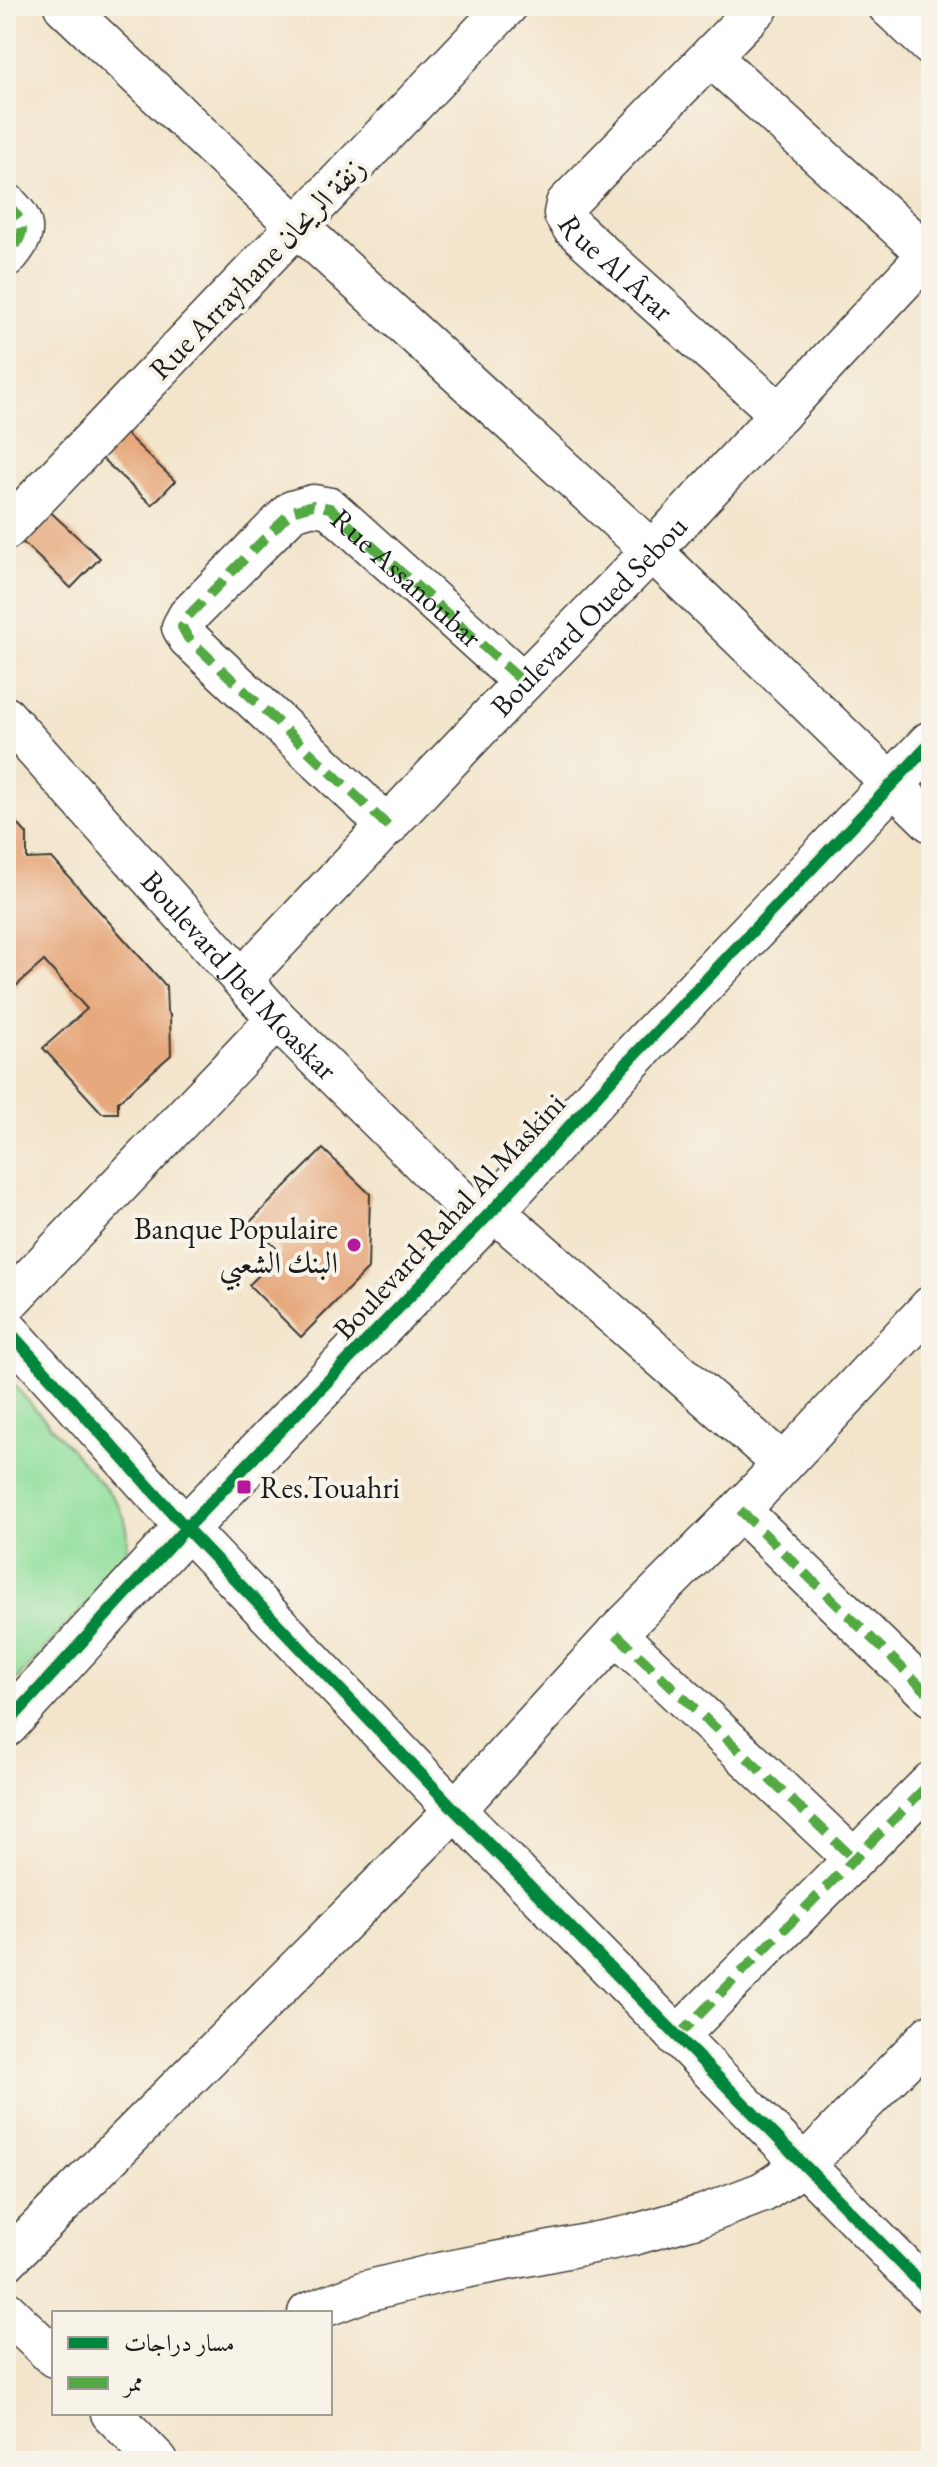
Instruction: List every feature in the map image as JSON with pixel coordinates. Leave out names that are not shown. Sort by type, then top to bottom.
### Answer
[{"type":"street","points":[[64,6],[297,226],[652,551],[931,822]]},
{"type":"street","name":"Rue Arrayhane زنقة الريحان","points":[[6,530],[507,6]]},
{"type":"street","name":"Rue Al Ârar","points":[[759,6],[566,204],[564,217],[780,414]]},
{"type":"street","points":[[888,6],[931,46]]},
{"type":"street","points":[[711,57],[930,252]]},
{"type":"street","points":[[6,203],[20,216],[23,228],[17,244],[6,258]]},
{"type":"street","name":"Boulevard Oued Sebou","points":[[242,979],[523,682],[652,551],[930,252]]},
{"type":"street","name":"Rue Assanoubar","points":[[388,826],[188,638],[182,627],[188,616],[292,511],[313,505],[330,508],[523,682]]},
{"type":"street","name":"Boulevard Jbel Moaskar","points":[[6,717],[277,1019],[487,1216],[783,1464]]},
{"type":"street","name":"Boulevard Rahal Al Maskini","points":[[6,1725],[186,1528],[487,1216],[624,1066],[931,743]]},
{"type":"street","points":[[6,1304],[277,1019]]},
{"type":"street","points":[[6,2261],[455,1810],[616,1634],[740,1510],[931,1306]]},
{"type":"street","points":[[6,1328],[186,1528],[455,1810],[931,2294]]},
{"type":"street","points":[[740,1510],[931,1696]]},
{"type":"street","points":[[616,1634],[854,1859]]},
{"type":"street","points":[[677,2037],[931,1782]]},
{"type":"street","points":[[313,2311],[366,2291],[439,2273],[633,2235],[703,2215],[763,2192],[804,2165],[931,2034]]},
{"type":"street","points":[[6,2311],[52,2355]]},
{"type":"street","points":[[125,2417],[158,2461]]},
{"type":"green space","points":[[6,1376],[114,1498],[124,1515],[128,1542],[119,1569],[6,1691]]},
{"type":"building","points":[[120,428],[175,481],[152,505],[96,453]]},
{"type":"building","points":[[43,505],[100,558],[71,588],[15,535]]},
{"type":"building","points":[[6,811],[27,834],[27,859],[52,858],[166,986],[171,1055],[118,1102],[118,1113],[102,1113],[43,1048],[87,1009],[44,961],[6,995]]},
{"type":"building","points":[[323,1149],[370,1194],[368,1269],[301,1337],[249,1285],[281,1253],[250,1222]]},
{"type":"marked path","points":[[6,203],[19,218],[22,230],[18,242],[6,258]]},
{"type":"marked path","points":[[388,826],[188,638],[182,627],[188,616],[292,511],[313,505],[330,508],[523,682]]},
{"type":"marked path","points":[[740,1510],[931,1696]]},
{"type":"marked path","points":[[616,1634],[854,1859]]},
{"type":"marked path","points":[[677,2037],[931,1782]]},
{"type":"cycle path","points":[[6,1725],[186,1528],[493,1210],[624,1066],[931,743]]},
{"type":"cycle path","points":[[6,1328],[186,1528],[455,1810],[931,2294]]},
{"type":"place","name":"Banque Populaire البنك الشعبي","points":[[354,1245]]},
{"type":"place","name":"Res.Touahri","points":[[244,1487]]}]
